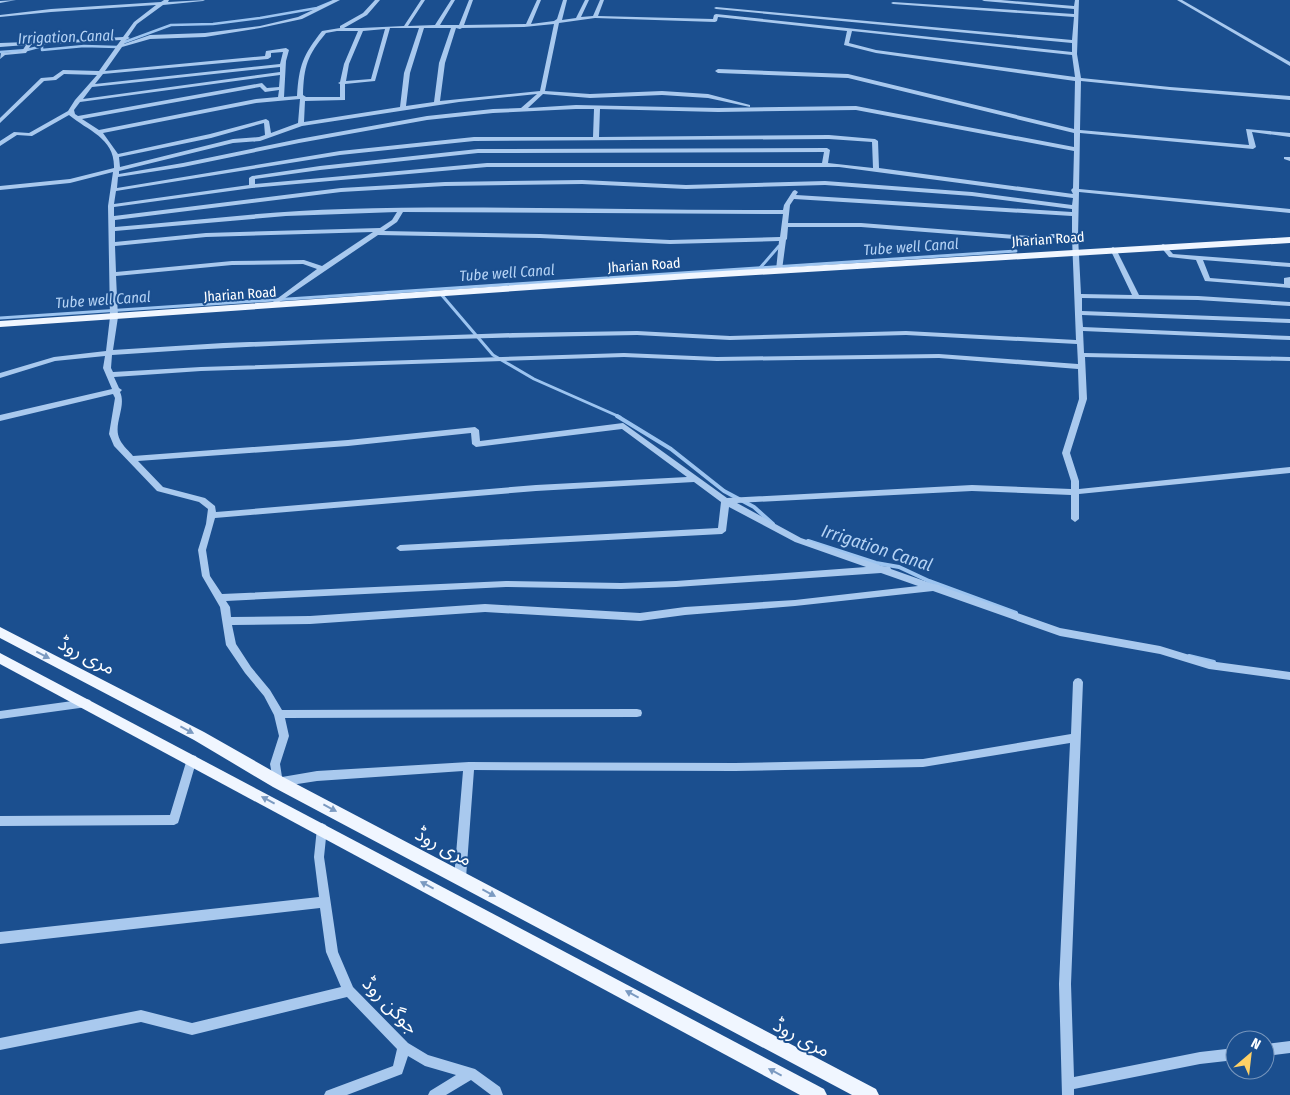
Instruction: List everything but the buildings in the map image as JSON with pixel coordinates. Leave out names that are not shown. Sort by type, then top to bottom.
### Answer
[{"type":"main road","name":"Jharian Road","points":[[0,324],[779,270],[1076,251],[1290,240]]},
{"type":"main road","name":"مری روڈ","points":[[0,632],[200,736],[278,782],[859,1092]]},
{"type":"main road","points":[[0,658],[322,828],[818,1095]]},
{"type":"street","points":[[0,2],[14,0]]},
{"type":"street","points":[[0,144],[16,133],[30,135],[71,112],[98,73],[122,46],[128,32],[167,0]]},
{"type":"street","points":[[0,16],[76,8],[160,5],[203,0]]},
{"type":"street","points":[[122,46],[150,37],[205,35],[260,27],[300,18],[338,0]]},
{"type":"street","points":[[301,124],[301,68],[307,53],[324,32],[353,23],[378,0]]},
{"type":"street","points":[[405,27],[423,0]]},
{"type":"street","points":[[437,27],[453,0]]},
{"type":"street","points":[[437,102],[442,63],[471,0]]},
{"type":"street","points":[[528,25],[539,0]]},
{"type":"street","points":[[522,110],[542,92],[558,20],[565,0]]},
{"type":"street","points":[[578,19],[587,0]]},
{"type":"street","points":[[595,17],[602,0]]},
{"type":"street","points":[[337,29],[361,30],[388,27],[457,28],[528,25],[595,17],[714,21],[718,0]]},
{"type":"street","points":[[984,0],[1077,4],[1074,54],[1078,78],[1074,211],[1083,399],[1066,453],[1074,481],[1075,519]]},
{"type":"street","points":[[1179,0],[1290,64]]},
{"type":"street","points":[[893,3],[1077,16]]},
{"type":"street","points":[[716,8],[1075,42]]},
{"type":"street","points":[[716,15],[1074,54]]},
{"type":"street","points":[[341,83],[373,80],[388,27]]},
{"type":"street","points":[[403,107],[407,73],[422,27]]},
{"type":"street","points":[[850,29],[846,44],[874,52],[1189,91],[1290,98]]},
{"type":"street","points":[[98,132],[256,101],[301,98],[343,99],[341,83],[346,61],[361,30]]},
{"type":"street","points":[[0,45],[126,38]]},
{"type":"street","points":[[0,57],[3,54],[25,50],[30,42]]},
{"type":"street","points":[[0,121],[43,79],[54,79],[64,72],[98,73],[268,57],[268,52],[286,50],[281,99]]},
{"type":"street","points":[[89,86],[283,65]]},
{"type":"street","points":[[718,70],[848,76],[1076,131],[1253,146],[1248,130],[1290,135]]},
{"type":"street","points":[[77,101],[283,72]]},
{"type":"street","points":[[77,118],[262,85],[264,90],[281,88]]},
{"type":"street","points":[[116,173],[233,141],[260,138],[301,124],[437,102],[542,92],[590,96],[662,92],[708,96],[760,110]]},
{"type":"street","points":[[0,188],[70,181],[183,165],[381,125],[437,117],[522,110],[597,108],[760,110],[856,108],[1075,149]]},
{"type":"street","points":[[596,137],[597,108]]},
{"type":"street","points":[[71,112],[98,132],[109,143],[116,156],[116,173],[111,206],[114,317],[107,368],[118,390],[119,403],[112,434],[117,444],[160,489],[210,505],[212,515],[202,550],[206,576],[220,598],[229,621],[231,645],[267,693],[279,714],[284,736],[275,764],[278,782],[317,776],[470,766],[735,767],[923,763],[1075,738]]},
{"type":"street","points":[[116,156],[211,136],[266,121],[268,135]]},
{"type":"street","points":[[113,190],[340,153],[474,139],[829,137],[874,141],[876,170]]},
{"type":"street","points":[[252,186],[252,178],[320,168],[478,152],[827,150],[824,165]]},
{"type":"street","points":[[111,206],[252,186],[487,165],[824,165],[1074,193],[1290,211]]},
{"type":"street","points":[[112,218],[340,190],[445,184],[582,182],[686,187],[825,183],[913,189],[1074,211]]},
{"type":"street","points":[[779,270],[787,205],[801,184]]},
{"type":"street","points":[[792,197],[1074,211]]},
{"type":"street","points":[[113,229],[342,211],[618,210],[696,213],[786,212]]},
{"type":"street","points":[[272,306],[395,221],[400,211]]},
{"type":"street","points":[[784,224],[861,225],[1042,239],[1052,236],[1075,236]]},
{"type":"street","points":[[113,244],[215,234],[379,232],[540,236],[670,242],[784,239]]},
{"type":"street","points":[[1163,246],[1171,256],[1290,265]]},
{"type":"street","points":[[1114,249],[1137,297]]},
{"type":"street","points":[[1199,258],[1207,280],[1288,286],[1286,279],[1290,279]]},
{"type":"street","points":[[113,274],[232,263],[304,262],[323,269]]},
{"type":"street","points":[[1078,296],[1290,304]]},
{"type":"street","points":[[1079,313],[1290,321]]},
{"type":"street","points":[[1080,329],[1290,338]]},
{"type":"street","points":[[0,376],[54,360],[109,353],[223,346],[514,335],[636,333],[730,338],[906,333],[1081,342]]},
{"type":"street","points":[[109,375],[624,355],[717,359],[939,356],[1081,367]]},
{"type":"street","points":[[1081,355],[1290,359]]},
{"type":"street","points":[[0,418],[118,390]]},
{"type":"street","points":[[131,459],[348,443],[476,430],[476,444],[623,426],[725,501],[798,540],[887,569],[1060,632],[1160,650],[1209,664],[1290,676]]},
{"type":"street","points":[[725,501],[972,488],[1075,492],[1290,470]]},
{"type":"street","points":[[212,515],[536,488],[696,479]]},
{"type":"street","points":[[400,548],[722,531],[725,501]]},
{"type":"street","points":[[220,598],[506,584],[621,586],[676,584],[887,569]]},
{"type":"street","points":[[229,621],[310,620],[485,608],[640,617],[685,611],[795,604],[936,587]]},
{"type":"street","points":[[1078,682],[1075,738],[1076,767],[1065,984],[1068,1090],[1200,1058],[1225,1055]]},
{"type":"street","points":[[0,715],[87,703]]},
{"type":"street","points":[[279,714],[637,713]]},
{"type":"street","points":[[0,821],[174,820],[192,759]]},
{"type":"street","points":[[460,878],[470,766]]},
{"type":"street","name":"جوگن روڈ","points":[[322,828],[319,857],[332,952],[349,991],[404,1047],[425,1060],[471,1073],[496,1091],[497,1095]]},
{"type":"street","points":[[0,938],[324,902]]},
{"type":"street","points":[[0,1044],[141,1016],[192,1029],[349,991]]},
{"type":"street","points":[[330,1095],[398,1070],[404,1047]]},
{"type":"street","points":[[1275,1049],[1290,1047]]},
{"type":"street","points":[[434,1095],[471,1073]]},
{"type":"waterway","name":"Irrigation Canal","points":[[0,52],[27,50],[42,46],[42,50],[84,46],[117,47],[122,43],[171,25],[213,24],[260,18],[317,8],[336,0]]},
{"type":"waterway","points":[[760,268],[779,246]]},
{"type":"waterway","name":"Tube well Canal","points":[[760,268],[1016,251]]},
{"type":"waterway","name":"Tube well Canal","points":[[0,318],[760,268]]},
{"type":"waterway","name":"Irrigation Canal","points":[[440,293],[493,355],[534,379],[620,417]]},
{"type":"waterway","name":"Irrigation Canal","points":[[617,416],[671,449],[724,491],[754,507],[773,524]]},
{"type":"waterway","name":"Irrigation Canal","points":[[808,541],[876,563],[899,567],[929,581],[1016,613]]},
{"type":"waterway","name":"Irrigation Canal","points":[[1189,656],[1214,662]]}]
